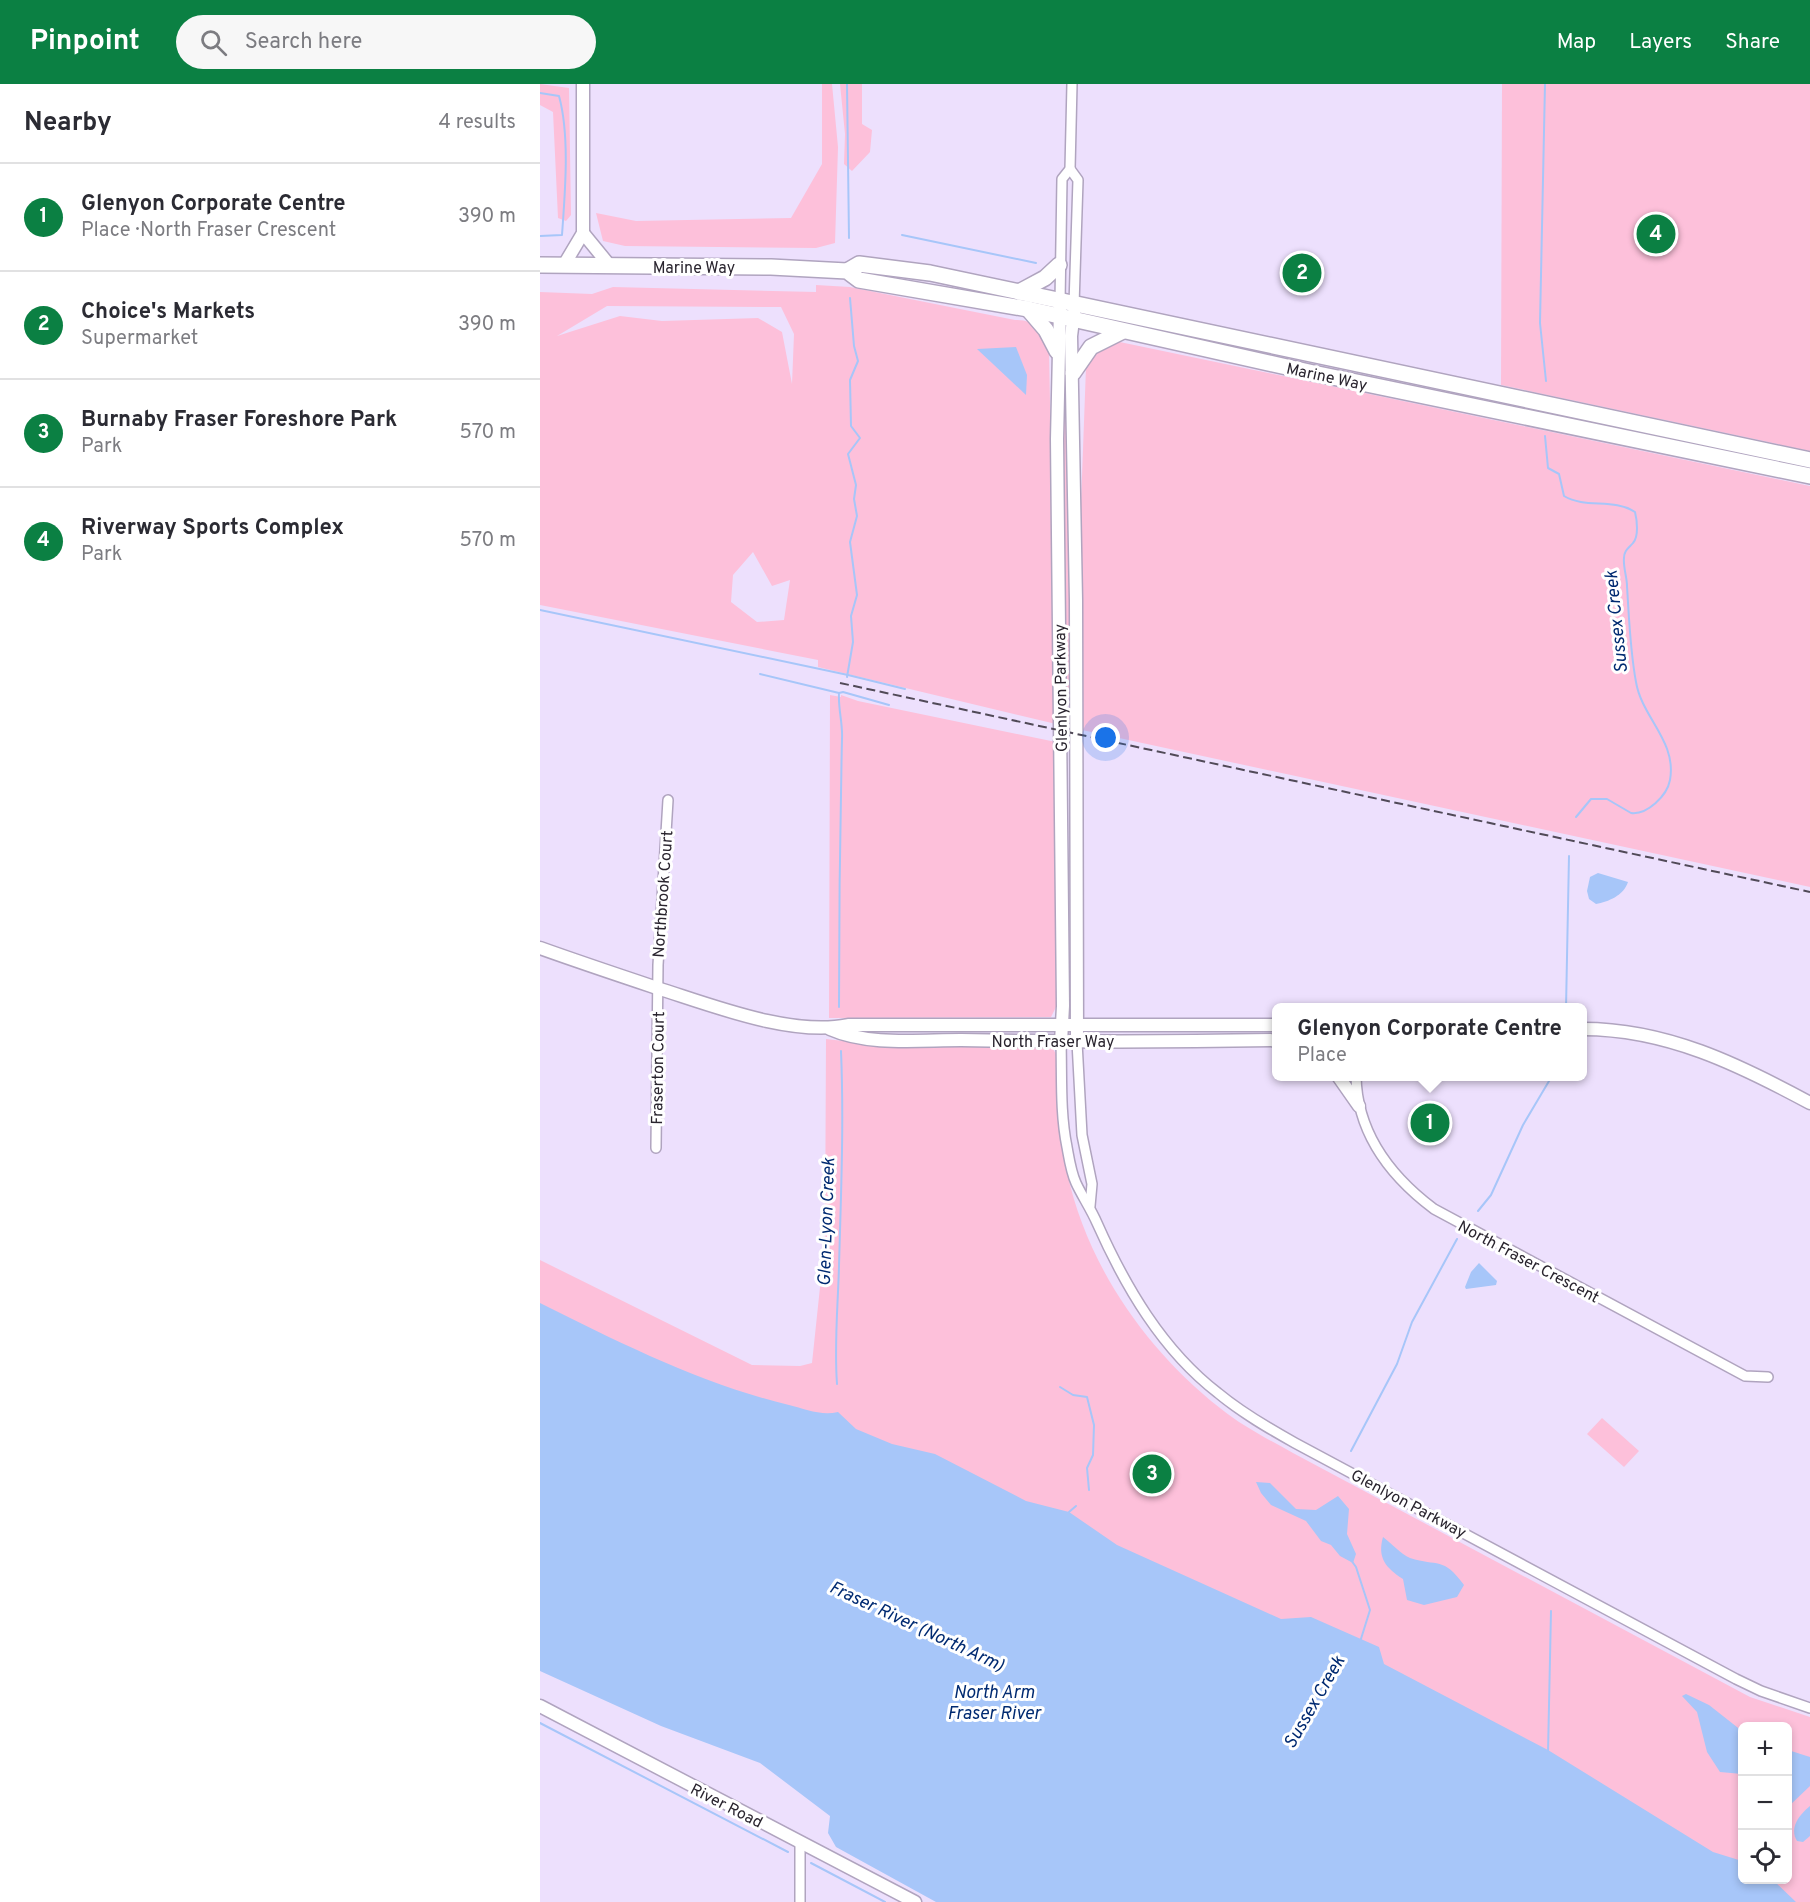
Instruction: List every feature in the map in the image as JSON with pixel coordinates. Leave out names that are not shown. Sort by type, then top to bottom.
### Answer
[{"type":"main road","name":"Marine Way","points":[[540,265],[771,267],[847,271],[859,264],[902,269],[1019,292],[1123,331],[1810,476]]},
{"type":"main road","points":[[1019,292],[1045,278],[1059,265]]},
{"type":"main road","name":"Marine Way","points":[[847,271],[859,280],[1028,309],[1067,311],[1810,460]]},
{"type":"main road","points":[[1028,309],[1046,330],[1057,351]]},
{"type":"main road","points":[[1073,374],[1091,347],[1123,331]]},
{"type":"street","points":[[564,265],[583,233],[583,84]]},
{"type":"street","name":"Glenlyon Parkway","points":[[1072,84],[1070,169],[1062,179],[1059,265],[1067,311],[1073,374],[1078,807],[1077,1042],[1082,1135],[1092,1184],[1089,1206]]},
{"type":"street","name":"Glenlyon Parkway","points":[[1070,169],[1078,180],[1067,311],[1057,351],[1063,1024],[1061,1042],[1062,1110],[1066,1144],[1076,1182],[1119,1271],[1145,1312],[1186,1364],[1245,1414],[1294,1443],[1736,1679],[1761,1691],[1810,1708]]},
{"type":"street","points":[[583,233],[610,266]]},
{"type":"street","name":"Northbrook Court","points":[[658,988],[668,800]]},
{"type":"street","name":"North Fraser Way","points":[[540,948],[658,988],[755,1017],[830,1029],[847,1037],[1061,1042],[1272,1041]]},
{"type":"street","name":"Fraserton Court","points":[[656,1148],[658,988]]},
{"type":"street","name":"North Fraser Way","points":[[830,1029],[848,1025],[1272,1025]]},
{"type":"street","points":[[1587,1029],[1644,1035],[1705,1052],[1746,1069],[1810,1103]]},
{"type":"street","points":[[1341,1081],[1359,1106]]},
{"type":"street","name":"North Fraser Crescent","points":[[1356,1081],[1359,1106],[1369,1134],[1384,1160],[1411,1192],[1434,1209],[1745,1376],[1768,1377]]},
{"type":"street","name":"River Road","points":[[540,1706],[702,1793],[800,1841],[915,1902]]},
{"type":"street","points":[[800,1841],[800,1902]]},
{"type":"shaded area","points":[[540,84],[569,88],[571,215],[566,221],[558,218],[553,112],[540,105]]},
{"type":"shaded area","points":[[822,84],[832,84],[838,147],[835,243],[816,248],[625,246],[603,241],[596,213],[636,221],[791,218],[822,164]]},
{"type":"shaded area","points":[[840,84],[862,84],[862,124],[872,130],[870,152],[852,171],[844,164],[845,134]]},
{"type":"shaded area","points":[[1502,84],[1810,84],[1810,451],[1501,385]]},
{"type":"shaded area","points":[[816,285],[850,287],[1022,320],[1036,328],[1049,349],[1056,724],[818,667],[818,660],[540,605],[540,292],[592,294],[613,287],[816,292]],"holes":[[[607,306],[781,307],[794,334],[792,384],[782,332],[758,318],[662,321],[620,316],[557,336]],[[753,552],[772,586],[790,580],[784,620],[757,622],[731,602],[733,575]]]},
{"type":"shaded area","points":[[1115,341],[1810,486],[1810,887],[1082,730],[1081,504],[1086,367],[1088,358]]},
{"type":"shaded area","points":[[1060,387],[1067,387],[1072,695],[1065,694]]},
{"type":"shaded area","points":[[830,695],[841,697],[841,695],[858,701],[1056,742],[1056,1007],[1051,1017],[829,1018]]},
{"type":"shaded area","points":[[826,1039],[861,1043],[1045,1046],[1053,1049],[1056,1054],[1058,1113],[1064,1157],[1076,1206],[1089,1240],[1104,1272],[1123,1303],[1167,1359],[1193,1385],[1237,1421],[1293,1453],[1750,1697],[1810,1717],[1810,1902],[1755,1902],[1770,1884],[1792,1884],[1792,1722],[1738,1722],[1738,1877],[1421,1717],[1366,1642],[1357,1639],[1352,1657],[810,1429],[540,1335],[540,1260],[752,1365],[800,1366],[812,1363],[825,1240]]},
{"type":"shaded area","points":[[1602,1418],[1639,1451],[1624,1467],[1587,1434]]},
{"type":"water","points":[[1016,347],[1027,375],[1026,395],[977,349]]},
{"type":"water","points":[[1598,873],[1628,882],[1623,891],[1615,897],[1596,904],[1589,899],[1587,891],[1590,877]]},
{"type":"water","points":[[1479,1263],[1497,1281],[1496,1285],[1466,1289],[1471,1272]]},
{"type":"water","name":"North Arm Fraser River","points":[[540,1303],[662,1361],[725,1386],[813,1411],[838,1412],[856,1429],[892,1444],[935,1454],[1026,1501],[1069,1512],[1117,1545],[1281,1619],[1311,1617],[1379,1647],[1384,1664],[1548,1750],[1713,1852],[1738,1860],[1738,1884],[1777,1884],[1796,1902],[936,1902],[836,1847],[828,1833],[830,1816],[760,1763],[661,1726],[540,1671]]},
{"type":"water","points":[[1256,1482],[1270,1483],[1296,1509],[1316,1510],[1338,1496],[1349,1509],[1347,1534],[1356,1554],[1353,1563],[1340,1556],[1331,1545],[1321,1541],[1306,1521],[1271,1505],[1261,1493]]},
{"type":"water","points":[[1383,1537],[1410,1558],[1440,1564],[1451,1570],[1464,1585],[1457,1597],[1424,1605],[1407,1600],[1403,1579],[1392,1571],[1382,1557]]},
{"type":"water","points":[[1686,1694],[1709,1705],[1738,1728],[1738,1774],[1720,1772],[1707,1752],[1697,1712],[1682,1696]]},
{"type":"water","points":[[1792,1751],[1810,1757],[1810,1786],[1792,1803]]},
{"type":"water","points":[[1810,1806],[1810,1836],[1803,1842],[1797,1841],[1794,1831],[1796,1822]]},
{"type":"waterway","name":"Glen-Lyon Creek","points":[[847,84],[849,238]]},
{"type":"waterway","name":"Sussex Creek","points":[[1545,84],[1540,323],[1546,381]]},
{"type":"waterway","points":[[540,93],[559,96],[565,129],[566,165],[562,235],[540,236]]},
{"type":"waterway","points":[[902,235],[1036,263]]},
{"type":"waterway","name":"Glen-Lyon Creek","points":[[847,677],[853,642],[851,616],[857,595],[850,542],[857,516],[854,499],[856,485],[848,454],[860,438],[851,426],[850,380],[858,361],[854,346],[850,298]]},
{"type":"waterway","name":"Sussex Creek","points":[[1545,436],[1548,468],[1559,474],[1564,496],[1581,502],[1618,505],[1635,512],[1636,536],[1625,553],[1624,561],[1634,670],[1639,695],[1664,741],[1671,766],[1668,786],[1661,798],[1650,808],[1631,813],[1607,799],[1591,799],[1576,817]]},
{"type":"waterway","points":[[540,610],[905,689]]},
{"type":"waterway","points":[[760,674],[839,693]]},
{"type":"waterway","name":"Glen-Lyon Creek","points":[[839,1007],[842,733],[839,693],[843,692],[889,705]]},
{"type":"waterway","name":"Sussex Creek","points":[[1566,1003],[1569,856]]},
{"type":"waterway","name":"Glen-Lyon Creek","points":[[837,1384],[836,1339],[842,1132],[841,1051]]},
{"type":"waterway","name":"Sussex Creek","points":[[1478,1211],[1491,1195],[1523,1125],[1549,1081]]},
{"type":"waterway","name":"Sussex Creek","points":[[1351,1451],[1397,1364],[1412,1322],[1457,1239]]},
{"type":"waterway","points":[[1060,1387],[1073,1395],[1087,1397],[1094,1425],[1093,1455],[1087,1468],[1089,1490]]},
{"type":"waterway","points":[[1069,1512],[1076,1506]]},
{"type":"waterway","name":"Sussex Creek","points":[[1351,1560],[1356,1567],[1370,1610],[1360,1642]]},
{"type":"waterway","points":[[1548,1753],[1551,1611]]},
{"type":"waterway","points":[[540,1723],[788,1852]]},
{"type":"waterway","points":[[811,1863],[885,1902]]},
{"type":"railway","points":[[840,683],[1810,892]]},
{"type":"place","name":"Riverway Sports Complex","points":[[1656,234]]},
{"type":"place","name":"Choice's Markets","points":[[1302,273]]},
{"type":"place","name":"Glenyon Corporate Centre","points":[[1430,1123]]},
{"type":"place","name":"Burnaby Fraser Foreshore Park","points":[[1152,1474]]},
{"type":"water label","name":"Fraser River (North Arm)","points":[[917,1626]]}]
